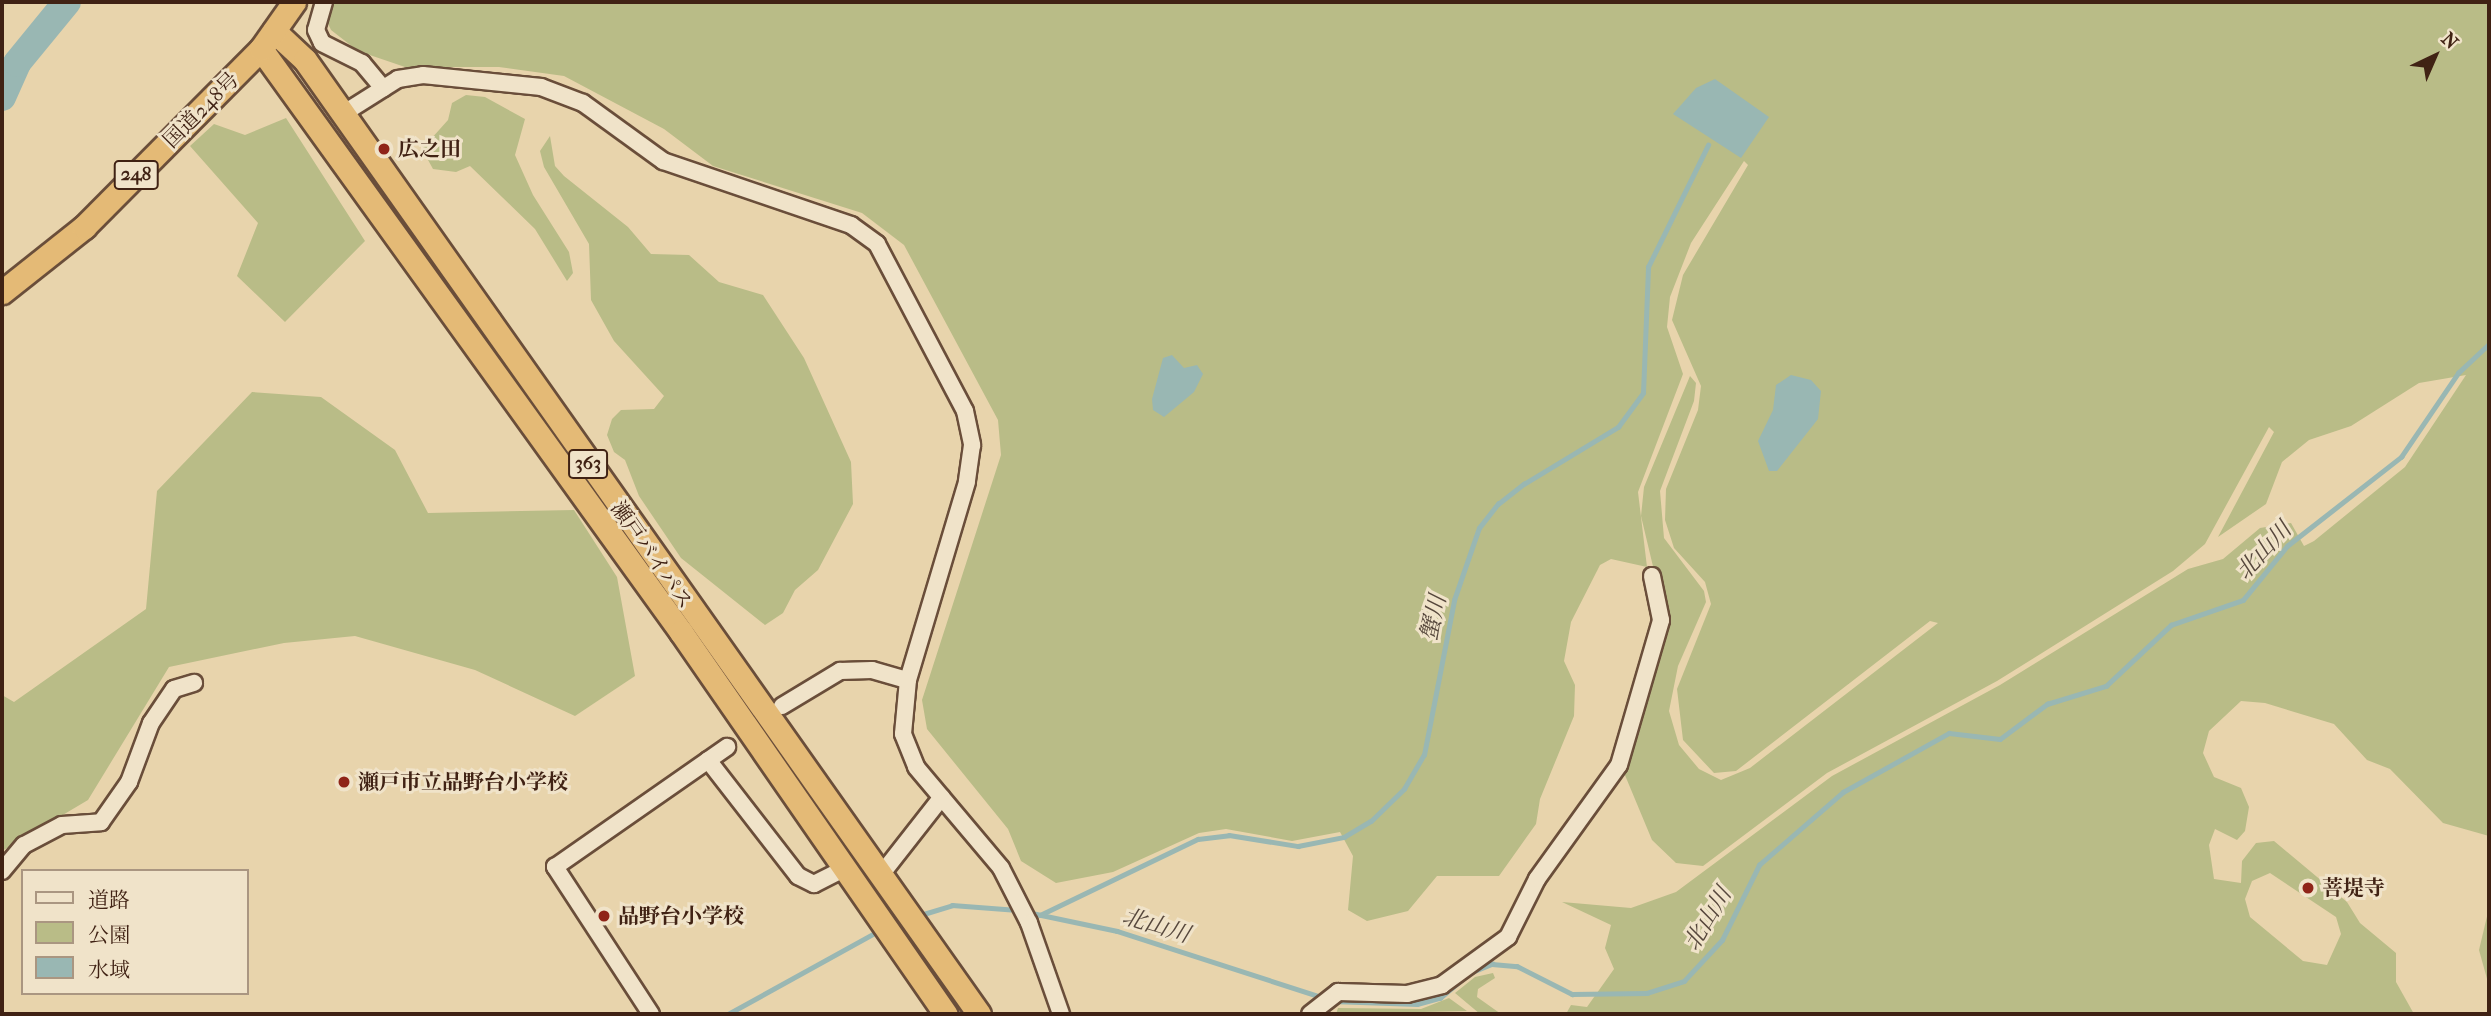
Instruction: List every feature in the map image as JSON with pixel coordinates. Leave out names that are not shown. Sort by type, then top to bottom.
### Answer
[{"type":"highway","name":"国道248号","points":[[2,292],[84,227],[267,40],[294,2]]},
{"type":"highway","name":"瀬戸バイパス","points":[[267,40],[304,60],[979,1014]]},
{"type":"highway","name":"瀬戸バイパス","points":[[267,40],[946,1014]]},
{"type":"street","points":[[324,2],[316,30],[323,43],[362,63],[383,88]]},
{"type":"street","points":[[341,115],[383,88],[422,75],[563,93],[663,161],[851,225],[877,244],[965,411],[972,446],[967,482],[908,680],[902,718],[908,751],[942,797],[980,838],[1015,893],[1061,1014]]},
{"type":"street","points":[[1316,1010],[1338,992],[1427,991],[1508,937],[1550,860],[1619,765],[1661,620],[1653,576]]},
{"type":"street","points":[[782,706],[840,671],[872,670],[908,680]]},
{"type":"street","points":[[2,871],[24,845],[52,830],[101,822],[129,782],[151,723],[174,690],[194,683]]},
{"type":"street","points":[[651,1014],[555,867],[727,747]]},
{"type":"street","points":[[708,760],[804,882],[824,881],[843,869]]},
{"type":"street","points":[[880,876],[942,797]]},
{"type":"green space","points":[[330,2],[2489,2],[2489,836],[2443,823],[2390,769],[2367,760],[2334,724],[2265,703],[2241,701],[2209,731],[2203,753],[2214,777],[2241,788],[2249,807],[2245,831],[2237,840],[2215,829],[2209,845],[2214,879],[2241,883],[2242,861],[2256,843],[2274,841],[2347,902],[2360,923],[2396,953],[2396,982],[2414,1014],[1566,1014],[1571,1005],[1587,1007],[1614,969],[1605,948],[1611,925],[1562,902],[1631,908],[1676,892],[1832,776],[2000,685],[2188,569],[2223,559],[2260,528],[2291,523],[2304,546],[2314,541],[2405,467],[2466,375],[2419,383],[2351,426],[2309,440],[2282,462],[2266,504],[2218,537],[2274,432],[2269,427],[2205,544],[2173,571],[1997,681],[1827,773],[1703,866],[1676,863],[1652,840],[1622,768],[1666,621],[1641,516],[1644,487],[1690,376],[1696,383],[1694,401],[1660,491],[1664,538],[1704,591],[1706,602],[1678,666],[1669,711],[1679,745],[1699,769],[1721,780],[1750,768],[1938,623],[1930,621],[1736,771],[1714,773],[1683,740],[1677,689],[1711,604],[1705,582],[1674,548],[1665,520],[1666,489],[1698,410],[1701,386],[1672,320],[1683,275],[1748,165],[1744,161],[1691,243],[1670,297],[1667,327],[1683,374],[1638,492],[1647,567],[1611,559],[1600,565],[1571,622],[1564,661],[1575,685],[1574,716],[1540,799],[1536,824],[1499,876],[1437,876],[1408,911],[1367,921],[1348,910],[1353,856],[1340,832],[1292,841],[1226,829],[1199,833],[1113,872],[1056,883],[1021,861],[1008,829],[927,729],[922,700],[1001,455],[998,420],[904,245],[862,213],[713,166],[664,129],[564,76],[499,67],[405,67],[358,51],[331,30],[324,15]],"holes":[[[2270,873],[2336,917],[2341,934],[2327,965],[2303,961],[2250,917],[2245,899],[2252,881]]]},
{"type":"green space","points":[[466,95],[485,97],[525,119],[515,155],[533,195],[569,252],[573,273],[567,281],[535,229],[470,166],[456,172],[433,169],[422,149],[448,120],[452,103]]},
{"type":"green space","points":[[286,118],[365,241],[285,322],[237,276],[258,223],[190,146],[214,124],[245,135]]},
{"type":"green space","points":[[550,136],[555,166],[628,227],[651,254],[689,255],[719,282],[763,295],[804,358],[851,462],[853,504],[818,570],[795,590],[783,613],[765,625],[681,558],[639,496],[625,460],[614,452],[607,435],[612,419],[621,410],[654,409],[664,396],[614,341],[591,300],[589,244],[544,167],[540,151]]},
{"type":"green space","points":[[252,392],[321,397],[395,450],[428,513],[574,510],[617,577],[635,676],[575,716],[475,670],[355,636],[284,643],[169,667],[88,800],[2,851],[2,695],[14,702],[146,609],[157,491]]},
{"type":"green space","points":[[2489,908],[2489,986],[2479,950]]},
{"type":"green space","points":[[1493,973],[1495,978],[1478,989],[1477,997],[1501,1014],[1480,1014],[1455,993],[1475,977]]},
{"type":"green space","points":[[1449,998],[1467,1011],[1336,1014],[1338,1008],[1421,1009]]},
{"type":"water","points":[[1715,79],[1769,117],[1741,158],[1673,114],[1696,88]]},
{"type":"water","points":[[1172,355],[1184,368],[1197,365],[1203,374],[1194,392],[1164,417],[1153,410],[1152,399],[1163,358]]},
{"type":"water","points":[[1791,375],[1811,380],[1821,391],[1818,419],[1777,471],[1769,471],[1758,441],[1773,410],[1776,385]]},
{"type":"waterway","points":[[2,97],[17,63],[67,2]]},
{"type":"waterway","name":"蟹川","points":[[1040,915],[1198,839],[1229,835],[1298,846],[1344,837],[1371,821],[1404,789],[1424,755],[1454,600],[1479,528],[1498,504],[1524,484],[1618,427],[1643,393],[1648,267],[1708,145]]},
{"type":"waterway","name":"北山川","points":[[1472,972],[1492,964],[1517,966],[1572,994],[1647,993],[1684,981],[1722,940],[1759,865],[1843,792],[1949,733],[2000,739],[2047,704],[2106,686],[2171,625],[2243,600],[2287,546],[2401,457],[2458,373],[2489,344]]},
{"type":"waterway","name":"北山川","points":[[917,916],[952,905],[1018,910]]},
{"type":"waterway","name":"北山川","points":[[1027,912],[1117,931],[1324,998]]},
{"type":"waterway","name":"北山川","points":[[728,1014],[880,930]]},
{"type":"waterway","name":"北山川","points":[[1332,1001],[1417,1004],[1440,998],[1465,977]]},
{"type":"place","name":"広之田","points":[[384,149]]},
{"type":"place","name":"瀬戸市立品野台小学校","points":[[344,782]]},
{"type":"place","name":"菩堤寺","points":[[2308,888]]},
{"type":"place","name":"品野台小学校","points":[[604,916]]}]
